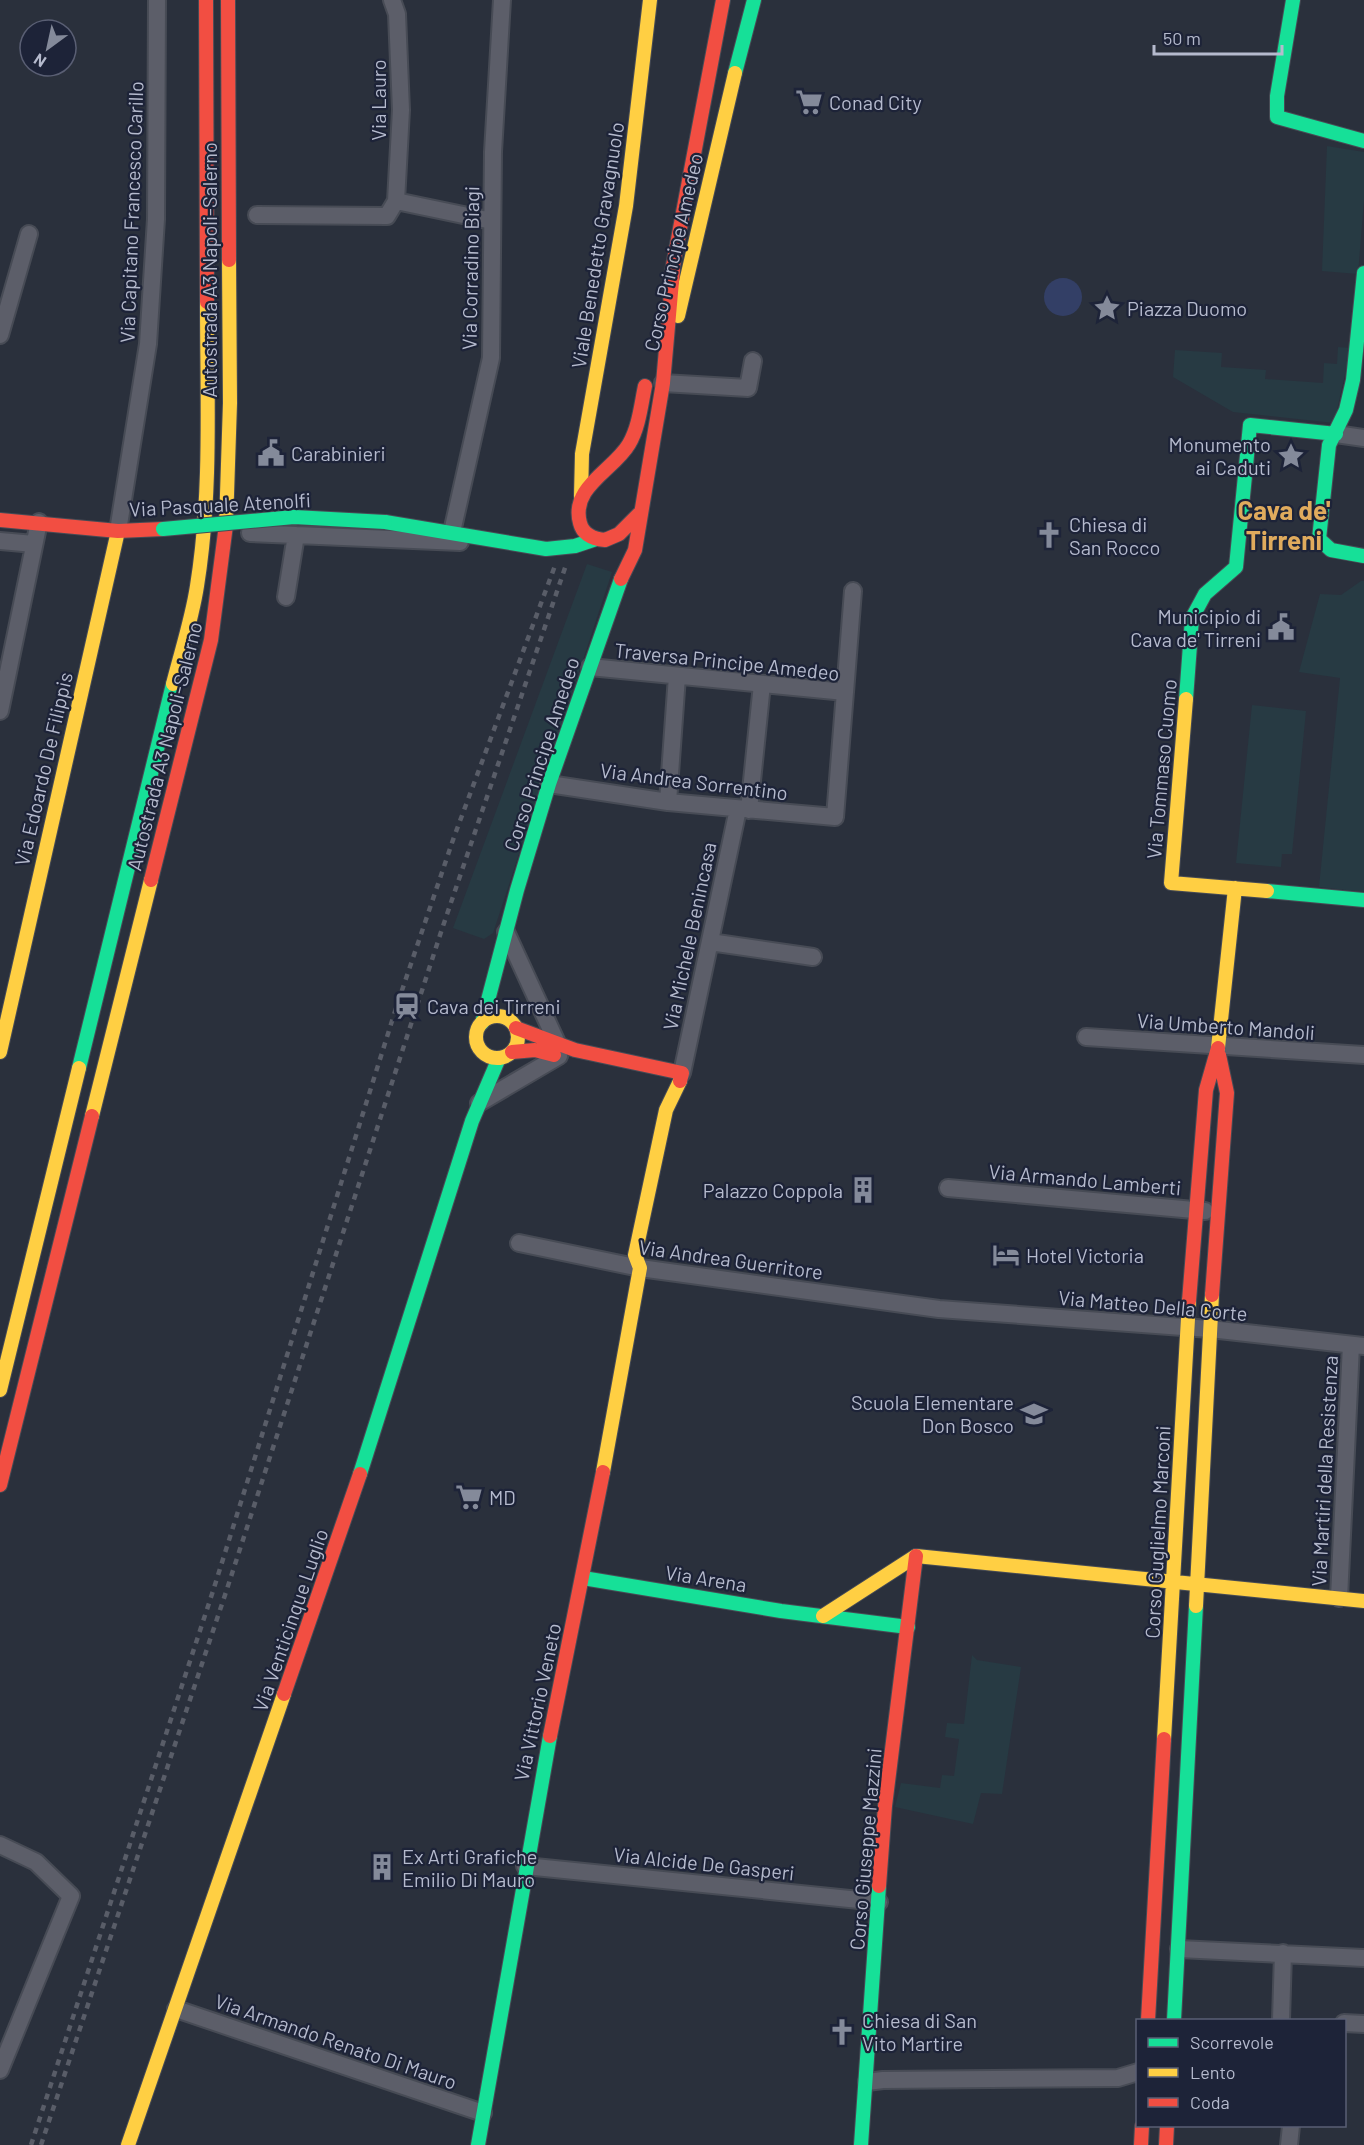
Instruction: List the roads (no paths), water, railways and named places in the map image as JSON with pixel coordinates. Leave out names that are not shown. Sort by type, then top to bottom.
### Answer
[{"type":"main road","name":"Autostrada A3 Napoli-Salerno","points":[[0,1390],[197,588],[202,547],[207,447],[206,0]]},
{"type":"main road","name":"Autostrada A3 Napoli-Salerno","points":[[0,1485],[211,640],[220,594],[226,548],[230,379],[228,0]]},
{"type":"main road","name":"Viale Benedetto Gravagnuolo","points":[[581,496],[582,453],[626,206],[650,0]]},
{"type":"main road","points":[[624,571],[618,554],[601,540],[589,536],[579,521],[578,512],[581,496],[612,467],[630,442],[673,270],[723,0]]},
{"type":"main road","name":"Corso Principe Amedeo","points":[[482,1023],[549,783],[624,571],[635,550],[639,514],[663,383],[708,181],[754,0]]},
{"type":"main road","points":[[1293,0],[1277,96],[1277,117],[1320,131],[1364,141]]},
{"type":"main road","points":[[663,383],[673,270]]},
{"type":"main road","points":[[1364,273],[1353,380],[1346,410],[1329,445],[1318,539],[1320,545],[1326,549],[1364,556]]},
{"type":"main road","name":"Via Tommaso Cuomo","points":[[1235,888],[1171,883],[1192,618],[1205,594],[1236,567],[1250,425],[1336,434]]},
{"type":"main road","points":[[1336,434],[1340,446],[1330,532],[1332,540],[1339,544],[1364,548]]},
{"type":"main road","points":[[546,549],[564,531],[582,453]]},
{"type":"main road","points":[[601,540],[619,534],[639,514]]},
{"type":"main road","name":"Via Pasquale Atenolfi","points":[[0,520],[118,531],[294,517],[385,522],[546,549],[601,540]]},
{"type":"main road","name":"Via Edoardo De Filippis","points":[[0,1052],[118,531]]},
{"type":"main road","points":[[1235,888],[1364,900]]},
{"type":"main road","name":"Corso Guglielmo Marconi","points":[[1148,2019],[1158,1839],[1167,1730],[1187,1328],[1206,1090],[1218,1047],[1235,888]]},
{"type":"main road","points":[[502,951],[507,984]]},
{"type":"main road","points":[[479,1104],[476,1034],[482,1023],[491,1017],[511,1018],[535,1039],[559,1051]]},
{"type":"main road","points":[[506,1055],[518,1041],[511,1018]]},
{"type":"main road","points":[[478,1045],[487,1055],[506,1055],[535,1050],[559,1051],[681,1078]]},
{"type":"main road","name":"Corso Guglielmo Marconi","points":[[1173,2019],[1185,1841],[1210,1329],[1227,1094],[1218,1047]]},
{"type":"main road","name":"Via Venticinque Luglio","points":[[128,2145],[367,1453],[479,1104],[506,1055]]},
{"type":"main road","name":"Via Vittorio Veneto","points":[[640,1268],[648,1260],[679,1120],[682,1103],[681,1078]]},
{"type":"main road","name":"Via Vittorio Veneto","points":[[478,2145],[525,1866],[583,1578],[640,1268],[635,1255],[663,1121],[681,1078]]},
{"type":"main road","points":[[823,1616],[916,1557],[1364,1601]]},
{"type":"main road","name":"Corso Giuseppe Mazzini","points":[[861,2145],[885,1806],[916,1557]]},
{"type":"main road","name":"Via Arena","points":[[583,1578],[908,1627]]},
{"type":"main road","points":[[873,1584],[893,1586],[902,1592],[910,1607]]},
{"type":"main road","points":[[1167,1730],[1190,1732]]},
{"type":"main road","points":[[1158,1839],[1185,1841]]},
{"type":"main road","points":[[1141,2145],[1142,2127]]},
{"type":"main road","points":[[1166,2145],[1167,2127]]},
{"type":"street","name":"Via Capitano Francesco Carillo","points":[[118,531],[148,345],[156,219],[157,0]]},
{"type":"street","name":"Via Lauro","points":[[392,0],[397,14],[401,110],[396,201]]},
{"type":"street","name":"Via Corradino Biagi","points":[[452,532],[491,358],[493,152],[502,0]]},
{"type":"street","points":[[258,215],[387,216],[396,201],[492,221]]},
{"type":"street","points":[[0,335],[28,234]]},
{"type":"street","points":[[663,383],[748,388],[753,361]]},
{"type":"street","points":[[1336,434],[1364,438]]},
{"type":"street","points":[[0,711],[39,522]]},
{"type":"street","points":[[250,533],[445,543],[488,540]]},
{"type":"street","points":[[286,597],[296,535]]},
{"type":"street","points":[[0,541],[34,543]]},
{"type":"street","points":[[845,692],[853,591]]},
{"type":"street","name":"Traversa Principe Amedeo","points":[[590,667],[845,692],[835,817]]},
{"type":"street","points":[[668,802],[677,676]]},
{"type":"street","name":"Via Michele Benincasa","points":[[681,1078],[743,809],[762,684]]},
{"type":"street","name":"Via Andrea Sorrentino","points":[[549,783],[668,802],[835,817]]},
{"type":"street","points":[[479,1104],[559,1051],[506,932]]},
{"type":"street","points":[[711,942],[813,957]]},
{"type":"street","name":"Via Umberto Mandoli","points":[[1086,1037],[1364,1055]]},
{"type":"street","name":"Via Armando Lamberti","points":[[948,1188],[1218,1212]]},
{"type":"street","name":"Via Andrea Guerritore","points":[[519,1243],[640,1268],[939,1309]]},
{"type":"street","name":"Via Matteo Della Corte","points":[[939,1309],[1210,1329],[1357,1346]]},
{"type":"street","name":"Via Martiri della Resistenza","points":[[1339,1598],[1357,1346]]},
{"type":"street","points":[[0,1845],[36,1862],[71,1896],[0,2070]]},
{"type":"street","name":"Via Alcide De Gasperi","points":[[525,1866],[879,1902]]},
{"type":"street","points":[[1179,1949],[1364,1958]]},
{"type":"street","points":[[1281,2019],[1283,1953]]},
{"type":"street","name":"Via Armando Renato Di Mauro","points":[[176,2009],[483,2113]]},
{"type":"street","points":[[1346,2023],[1364,2024]]},
{"type":"street","points":[[867,2082],[1118,2078],[1136,2072]]},
{"type":"street","points":[[1118,2078],[1136,2086]]},
{"type":"street","points":[[1288,2145],[1291,2127]]},
{"type":"water","points":[[1063,278],[1076,284],[1082,297],[1076,310],[1063,316],[1050,310],[1044,297],[1050,284]]},
{"type":"railway","points":[[31,2145],[213,1591],[397,1005],[454,837],[556,563]]},
{"type":"railway","points":[[41,2145],[225,1595],[443,926],[566,565]]},
{"type":"place","name":"Conad City","points":[[809,102]]},
{"type":"place","name":"Piazza Duomo","points":[[1107,308]]},
{"type":"place","name":"Carabinieri","points":[[271,453]]},
{"type":"place","name":"Monumento ai Caduti","points":[[1291,456]]},
{"type":"place","name":"Chiesa di San Rocco","points":[[1049,535]]},
{"type":"place","name":"Municipio di Cava de' Tirreni","points":[[1281,627]]},
{"type":"place","name":"Cava dei Tirreni","points":[[407,1006]]},
{"type":"place","name":"Palazzo Coppola","points":[[863,1190]]},
{"type":"place","name":"Hotel Victoria","points":[[1006,1255]]},
{"type":"place","name":"Scuola Elementare Don Bosco","points":[[1034,1414]]},
{"type":"place","name":"MD","points":[[469,1497]]},
{"type":"place","name":"Ex Arti Grafiche Emilio Di Mauro","points":[[382,1867]]},
{"type":"place","name":"Chiesa di San Vito Martire","points":[[842,2032]]},
{"type":"district","name":"Cava de' Tirreni","points":[[1284,524]]}]
